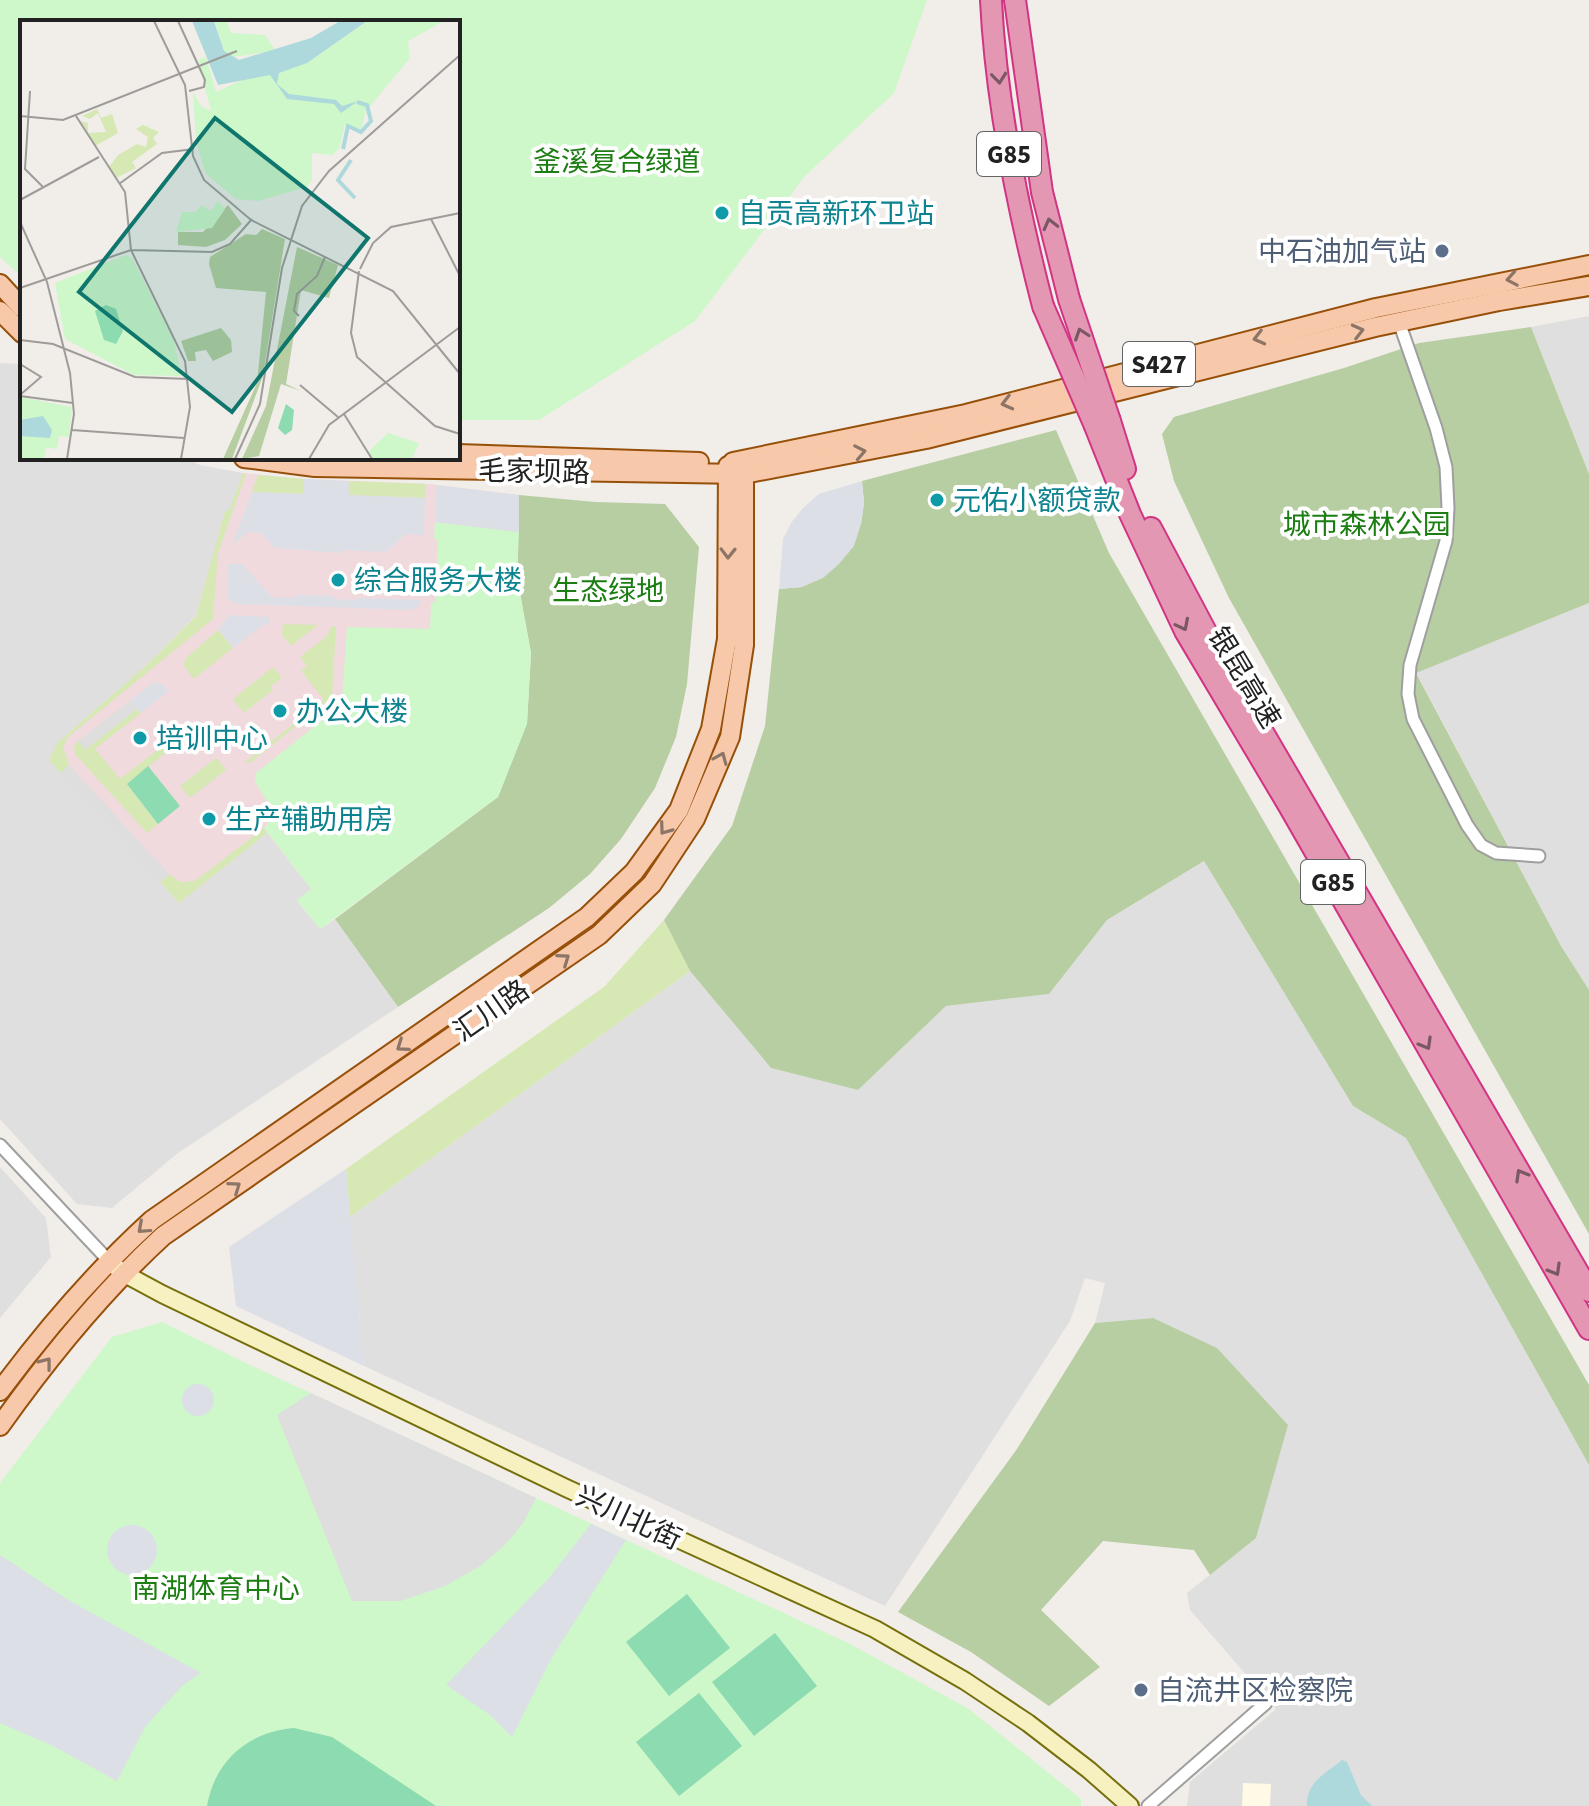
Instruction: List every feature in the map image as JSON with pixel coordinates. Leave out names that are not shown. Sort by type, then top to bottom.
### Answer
[{"type":"highway","name":"银昆高速","points":[[991,0],[1005,131],[1028,251],[1043,306],[1103,424],[1132,493],[1222,662],[1589,1291]]},
{"type":"highway","name":"银昆高速","points":[[1015,0],[1042,192],[1130,514],[1185,631],[1589,1329]]},
{"type":"main road","name":"S427","points":[[736,468],[966,414],[1376,308],[1589,265]]},
{"type":"main road","points":[[0,284],[9,312],[20,330]]},
{"type":"main road","name":"S427","points":[[736,468],[926,439],[1399,322],[1589,286]]},
{"type":"main road","name":"毛家坝路","points":[[460,454],[736,468]]},
{"type":"main road","name":"毛家坝路","points":[[260,460],[315,467],[736,468]]},
{"type":"main road","name":"汇川路","points":[[0,1391],[108,1260],[152,1220],[587,917],[634,872],[679,810],[711,729],[727,639],[736,468]]},
{"type":"main road","name":"汇川路","points":[[0,1426],[75,1327],[123,1273],[163,1236],[599,935],[652,884],[695,819],[730,737],[744,645],[736,468]]},
{"type":"street","points":[[1399,322],[1436,428],[1447,481],[1446,541],[1410,665],[1408,694],[1413,719],[1467,825],[1481,845],[1496,853],[1539,856]]},
{"type":"street","points":[[0,1145],[108,1260]]},
{"type":"street","name":"兴川北街","points":[[108,1260],[123,1273],[162,1294],[552,1481],[875,1629],[965,1681],[1028,1723],[1130,1806]]},
{"type":"street","points":[[1148,1806],[1266,1703]]},
{"type":"shaded area","points":[[1589,316],[1589,474],[1531,327]]},
{"type":"shaded area","points":[[0,363],[20,364],[20,460],[189,460],[243,473],[229,511],[226,511],[196,615],[150,662],[57,743],[267,833],[311,889],[297,901],[320,929],[335,919],[398,1007],[178,1153],[112,1208],[77,1204],[0,1119]]},
{"type":"shaded area","points":[[243,473],[304,479],[430,484],[519,495],[517,577],[320,929],[297,900],[311,889],[267,833],[179,903],[49,760],[57,743],[150,662],[196,616],[225,511],[229,511]]},
{"type":"shaded area","points":[[304,479],[349,481],[349,495],[425,498],[424,538],[406,534],[386,552],[341,550],[341,553],[275,548],[261,533],[248,532],[232,545],[252,492],[303,494]]},
{"type":"shaded area","points":[[862,481],[864,503],[854,546],[823,578],[802,587],[779,589],[783,539],[791,523],[819,494]]},
{"type":"shaded area","points":[[437,485],[519,495],[519,532],[435,522]]},
{"type":"shaded area","points":[[228,564],[242,564],[272,597],[295,598],[295,595],[358,600],[421,600],[418,607],[410,610],[237,604],[227,595]]},
{"type":"shaded area","points":[[1589,603],[1589,990],[1561,946],[1416,672]]},
{"type":"shaded area","points":[[230,615],[270,617],[270,623],[264,624],[233,648],[218,629]]},
{"type":"shaded area","points":[[154,682],[161,683],[169,691],[141,713],[131,700]]},
{"type":"shaded area","points":[[131,700],[137,709],[85,750],[78,741]]},
{"type":"shaded area","points":[[69,765],[169,874],[160,882],[60,773]]},
{"type":"shaded area","points":[[1204,861],[1353,1106],[1406,1138],[1589,1465],[1589,1806],[1187,1806],[1190,1782],[1276,1709],[1190,1610],[1187,1593],[1256,1538],[1153,1318],[1095,1323],[1105,1283],[1085,1278],[1070,1321],[885,1606],[364,1366],[350,1217],[690,971],[771,1068],[858,1090],[946,1006],[1049,994],[1107,920]]},
{"type":"shaded area","points":[[0,1167],[46,1218],[51,1257],[0,1318]]},
{"type":"shaded area","points":[[346,1169],[364,1366],[236,1306],[229,1247]]},
{"type":"shaded area","points":[[198,1384],[209,1389],[214,1400],[209,1411],[198,1416],[187,1411],[182,1400],[187,1389]]},
{"type":"shaded area","points":[[311,1393],[536,1498],[524,1522],[504,1546],[480,1566],[445,1586],[401,1601],[352,1601],[277,1415]]},
{"type":"shaded area","points":[[591,1524],[626,1540],[551,1659],[512,1737],[490,1715],[446,1685],[548,1579]]},
{"type":"shaded area","points":[[132,1525],[150,1532],[157,1550],[150,1568],[132,1575],[114,1568],[107,1550],[114,1532]]},
{"type":"shaded area","points":[[0,1555],[70,1601],[201,1673],[182,1686],[145,1727],[117,1781],[53,1746],[0,1723]]},
{"type":"shaded area","points":[[1243,1783],[1271,1784],[1270,1806],[1242,1806]]},
{"type":"green space","name":"釜溪复合绿道","points":[[0,0],[927,0],[894,93],[804,177],[695,321],[539,420],[460,420],[460,20],[20,20],[20,275],[0,257]]},
{"type":"green space","name":"城市森林公园","points":[[1531,327],[1589,474],[1589,603],[1416,673],[1561,946],[1589,990],[1589,1234],[1229,598],[1174,481],[1162,434],[1174,417],[1419,343]]},
{"type":"green space","points":[[1056,430],[1109,553],[1589,1385],[1589,1465],[1406,1138],[1353,1106],[1204,861],[1107,920],[1049,994],[946,1006],[858,1090],[771,1068],[690,971],[664,920],[732,826],[765,726],[779,589],[802,587],[861,524],[864,503],[862,481]]},
{"type":"green space","points":[[243,473],[246,474],[218,553],[213,619],[68,737],[63,747],[69,765],[60,773],[49,760],[57,743],[150,662],[196,616],[225,511],[229,511]]},
{"type":"green space","points":[[258,475],[304,479],[303,494],[252,492]]},
{"type":"green space","points":[[349,481],[426,484],[425,498],[348,495]]},
{"type":"green space","name":"生态绿地","points":[[519,495],[665,504],[699,547],[687,684],[676,737],[655,788],[621,839],[590,874],[549,908],[398,1007],[335,919],[498,797],[527,723],[531,653],[517,577]]},
{"type":"green space","points":[[435,522],[519,532],[517,577],[531,653],[527,724],[498,797],[320,929],[297,900],[311,889],[264,828],[270,821],[272,809],[255,782],[256,773],[335,710],[342,701],[347,627],[430,629],[431,603],[435,602],[438,539],[434,539]]},
{"type":"green space","points":[[283,624],[318,625],[291,646],[282,635]]},
{"type":"green space","points":[[332,626],[336,626],[332,697],[251,762],[244,763],[324,700],[301,671],[307,666],[300,657],[326,637]]},
{"type":"green space","points":[[218,630],[233,648],[194,679],[184,666],[185,659]]},
{"type":"green space","points":[[273,667],[282,678],[271,686],[273,690],[244,713],[233,699]]},
{"type":"green space","points":[[137,709],[141,713],[95,749],[120,779],[187,727],[191,732],[127,784],[158,824],[147,833],[75,754],[74,747],[78,741],[86,749]]},
{"type":"green space","points":[[216,758],[226,770],[190,798],[180,786]]},
{"type":"green space","points":[[148,766],[180,806],[158,824],[127,784]]},
{"type":"green space","points":[[264,828],[267,833],[179,903],[160,882],[169,874],[180,882],[195,881]]},
{"type":"green space","points":[[664,920],[690,971],[350,1217],[346,1169],[604,987]]},
{"type":"green space","points":[[1153,1318],[1217,1348],[1288,1425],[1256,1538],[1210,1575],[1194,1550],[1103,1541],[1041,1610],[1100,1667],[1049,1706],[971,1652],[898,1612],[1017,1449],[1095,1323]]},
{"type":"green space","name":"南湖体育中心","points":[[162,1322],[850,1644],[969,1709],[1081,1799],[1081,1806],[0,1806],[0,1483],[112,1337]]},
{"type":"green space","points":[[687,1594],[730,1648],[669,1696],[626,1642]]},
{"type":"green space","points":[[775,1633],[817,1686],[754,1736],[712,1682]]},
{"type":"green space","points":[[699,1693],[742,1746],[679,1796],[636,1742]]},
{"type":"green space","points":[[294,1728],[332,1737],[436,1806],[207,1806],[218,1775],[236,1751],[262,1735]]},
{"type":"water","points":[[1342,1760],[1347,1762],[1361,1795],[1372,1806],[1307,1806],[1313,1785]]},
{"type":"place","name":"自贡高新环卫站","points":[[722,213]]},
{"type":"place","name":"中石油加气站","points":[[1442,251]]},
{"type":"place","name":"元佑小额贷款","points":[[937,500]]},
{"type":"place","name":"综合服务大楼","points":[[338,580]]},
{"type":"place","name":"办公大楼","points":[[280,711]]},
{"type":"place","name":"培训中心","points":[[140,738]]},
{"type":"place","name":"生产辅助用房","points":[[209,819]]},
{"type":"place","name":"自流井区检察院","points":[[1141,1690]]}]
